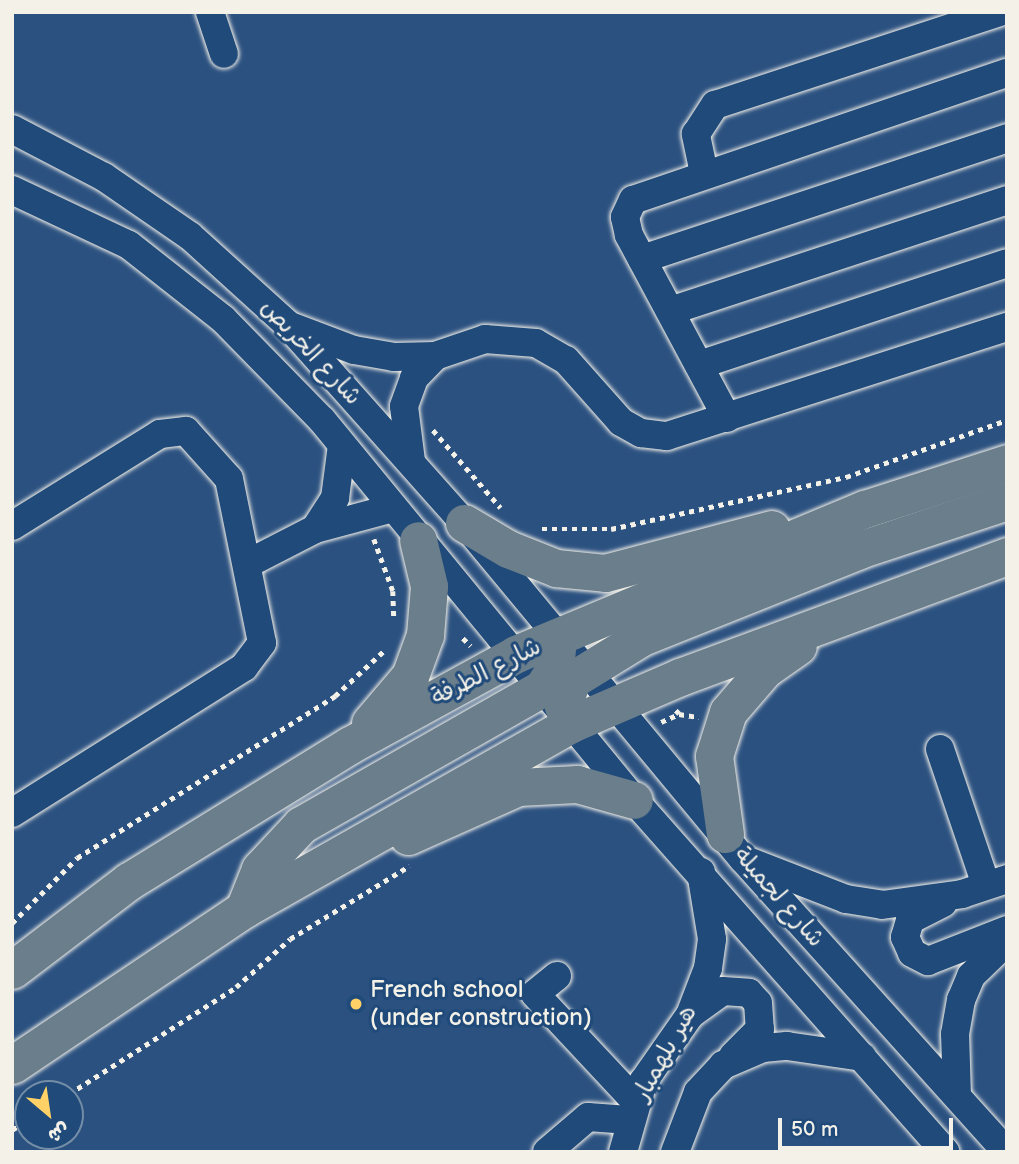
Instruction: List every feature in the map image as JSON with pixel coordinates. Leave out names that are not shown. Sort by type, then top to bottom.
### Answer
[{"type":"main road","name":"شارع الطرفة","points":[[20,958],[129,881],[350,745],[516,654],[865,509],[1007,463]]},
{"type":"main road","points":[[572,724],[565,691],[583,671],[708,607],[1007,501]]},
{"type":"main road","points":[[464,523],[556,568],[605,573],[656,563],[718,540],[865,509]]},
{"type":"main road","points":[[350,745],[410,676],[425,635],[429,586],[418,540]]},
{"type":"main road","points":[[12,1065],[244,909],[362,839],[572,724],[868,606],[1007,556]]},
{"type":"main road","points":[[734,847],[715,756],[728,712],[765,669],[868,606]]},
{"type":"main road","points":[[244,909],[260,869],[300,825],[542,688],[555,668],[556,637]]},
{"type":"main road","points":[[362,839],[403,838],[519,787],[577,784],[634,800]]},
{"type":"street","points":[[210,12],[224,54]]},
{"type":"street","points":[[704,173],[696,134],[715,105],[999,12]]},
{"type":"street","points":[[727,418],[626,227],[633,200],[704,173],[1007,73]]},
{"type":"street","name":"شارع الخريص","points":[[12,129],[104,177],[152,211],[256,294],[288,324],[411,462],[556,637]]},
{"type":"street","points":[[642,259],[1007,138]]},
{"type":"street","name":"شارع الخريص","points":[[12,190],[129,245],[223,319],[342,445],[418,540],[516,654]]},
{"type":"street","points":[[670,311],[1007,200]]},
{"type":"street","points":[[699,365],[1007,263]]},
{"type":"street","points":[[288,324],[374,354],[435,356],[485,340],[519,339],[566,360],[621,422],[641,433],[682,433],[1007,327]]},
{"type":"street","points":[[411,462],[403,421],[408,392],[435,356]]},
{"type":"street","points":[[12,526],[160,434],[179,429],[196,439],[226,473],[262,633],[253,661],[12,813]]},
{"type":"street","points":[[315,529],[335,498],[342,445]]},
{"type":"street","points":[[247,564],[315,529],[394,508]]},
{"type":"street","name":"شارع لجميلة","points":[[556,637],[734,847],[1007,1152]]},
{"type":"street","name":"شارع لجميلة","points":[[516,654],[634,800],[701,872],[945,1152]]},
{"type":"street","points":[[940,749],[985,886]]},
{"type":"street","points":[[734,847],[846,899],[882,905],[985,886]]},
{"type":"street","name":"هير بلهمبار","points":[[623,1152],[633,1111],[669,1040],[690,1015],[708,968],[712,939],[701,872]]},
{"type":"street","points":[[985,886],[910,920],[905,937],[912,953],[928,961],[945,957],[1007,930]]},
{"type":"street","points":[[957,1097],[955,1034],[961,1000],[971,976],[1007,942]]},
{"type":"street","points":[[557,976],[535,994],[633,1111]]},
{"type":"street","points":[[690,1015],[723,991],[749,993],[758,1003],[760,1029],[723,1065]]},
{"type":"street","name":"هير بلهمبار","points":[[675,1152],[698,1093],[723,1065],[763,1048],[787,1046],[862,1057]]},
{"type":"street","points":[[559,1146],[588,1116],[633,1111]]},
{"type":"path","points":[[408,392],[452,458],[512,516]]},
{"type":"path","points":[[531,528],[611,529],[707,509],[846,477],[1007,420]]},
{"type":"path","points":[[362,517],[389,580],[395,625]]},
{"type":"path","points":[[12,923],[78,858],[335,696],[389,646]]},
{"type":"path","points":[[84,1084],[236,987],[290,939],[415,862]]},
{"type":"place","name":"French school (under construction)","points":[[356,1004]]}]
